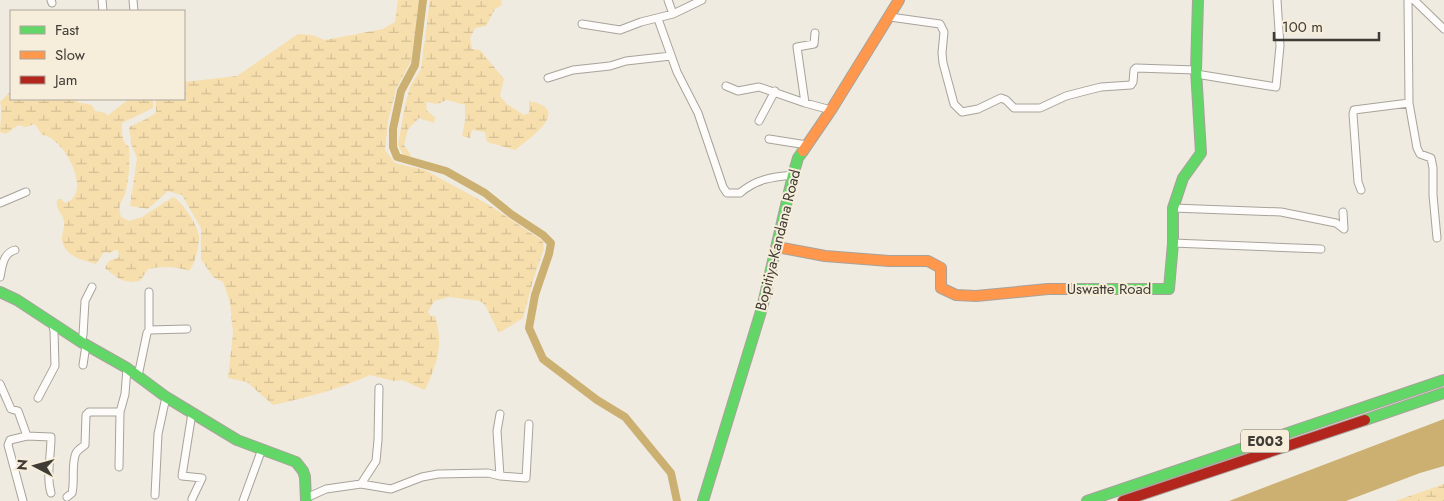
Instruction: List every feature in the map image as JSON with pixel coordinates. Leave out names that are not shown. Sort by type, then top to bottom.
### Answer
[{"type":"main road","name":"Bopitiya-Kandana Road","points":[[703,501],[762,308],[798,158],[831,110],[899,0]]},
{"type":"main road","name":"Uswatte Road","points":[[777,247],[825,256],[889,261],[928,261],[941,268],[941,288],[956,295],[976,296],[1048,289],[1169,289],[1173,243],[1173,208],[1183,178],[1201,153],[1196,72],[1198,0]]},
{"type":"main road","points":[[0,292],[17,300],[83,344],[126,368],[166,397],[237,440],[292,460],[300,466],[305,478],[306,500]]},
{"type":"main road","name":"E003","points":[[1087,501],[1444,380]]},
{"type":"main road","name":"E003","points":[[1123,501],[1444,393]]},
{"type":"street","points":[[668,0],[673,14]]},
{"type":"street","points":[[582,24],[620,30],[641,22],[673,14],[702,0]]},
{"type":"street","points":[[890,17],[940,24],[944,32],[943,63],[954,104],[962,112],[978,109],[1001,98],[1014,108],[1040,108],[1066,96],[1085,91],[1101,87],[1130,85],[1133,82],[1134,70],[1136,68],[1196,72],[1276,86],[1280,46],[1277,0]]},
{"type":"street","points":[[1408,0],[1409,103],[1417,148],[1420,154],[1431,158],[1437,238]]},
{"type":"street","points":[[1414,0],[1444,29]]},
{"type":"street","points":[[658,19],[677,72],[698,113],[723,187],[727,193],[740,193],[750,184],[769,177],[793,175]]},
{"type":"street","points":[[805,103],[797,47],[814,44],[815,34]]},
{"type":"street","points":[[548,78],[573,70],[671,56]]},
{"type":"street","points":[[726,86],[738,91],[759,86],[805,103],[831,110]]},
{"type":"street","points":[[759,121],[774,91]]},
{"type":"street","points":[[1361,190],[1358,182],[1354,110],[1409,103]]},
{"type":"street","points":[[769,139],[807,145]]},
{"type":"street","points":[[0,202],[26,192]]},
{"type":"street","points":[[1173,208],[1281,212],[1336,223],[1344,228],[1343,212]]},
{"type":"street","points":[[1173,243],[1321,249]]},
{"type":"street","points":[[0,277],[3,261],[10,251],[15,250]]},
{"type":"street","points":[[83,365],[85,301],[92,287]]},
{"type":"street","points":[[138,376],[149,330],[149,292]]},
{"type":"street","points":[[38,398],[55,366],[52,322]]},
{"type":"street","points":[[149,330],[187,329]]},
{"type":"street","points":[[119,467],[120,412],[125,394],[126,368]]},
{"type":"street","points":[[0,384],[11,409],[18,412],[27,436]]},
{"type":"street","points":[[361,484],[376,461],[379,388]]},
{"type":"street","points":[[156,495],[158,434],[166,397]]},
{"type":"street","points":[[67,497],[72,493],[74,484],[76,452],[85,444],[86,415],[89,412],[120,412]]},
{"type":"street","points":[[192,413],[182,476],[202,478],[192,498]]},
{"type":"street","points":[[500,414],[497,431],[500,476]]},
{"type":"street","points":[[306,500],[326,488],[361,484],[391,488],[422,477],[438,474],[488,473],[526,478],[529,424]]},
{"type":"street","points":[[23,501],[8,444],[10,440],[27,436],[51,438],[48,482],[51,493]]},
{"type":"street","points":[[243,501],[262,449]]},
{"type":"green space","points":[[398,0],[419,0],[411,61],[396,89],[388,121],[385,150],[395,163],[425,170],[489,205],[543,241],[544,249],[523,318],[499,333],[485,305],[480,301],[449,297],[434,301],[428,312],[431,316],[435,316],[439,345],[436,363],[425,390],[402,380],[394,381],[370,375],[322,393],[273,405],[247,382],[228,378],[233,333],[230,302],[223,282],[213,277],[201,259],[201,228],[182,195],[168,191],[148,209],[130,206],[137,158],[132,146],[129,127],[156,113],[156,100],[185,100],[185,82],[237,76],[298,34],[312,35],[325,40],[383,29],[395,22]]},
{"type":"green space","points":[[430,0],[501,0],[502,5],[495,9],[486,26],[475,28],[470,38],[472,49],[480,50],[504,79],[500,96],[507,104],[524,115],[529,113],[529,101],[542,105],[548,110],[548,117],[544,124],[515,150],[487,142],[485,132],[472,130],[470,138],[462,136],[465,121],[465,105],[447,100],[437,104],[426,102],[427,111],[435,117],[434,123],[419,118],[408,129],[404,145],[411,155],[409,158],[404,156],[398,145],[410,87],[421,69]]},
{"type":"green space","points":[[10,92],[10,100],[76,100],[77,102],[92,105],[95,111],[106,113],[107,116],[128,100],[152,100],[153,108],[122,123],[123,139],[129,147],[129,175],[126,191],[120,206],[121,217],[129,221],[142,217],[173,197],[177,199],[193,220],[199,236],[197,254],[189,271],[174,267],[153,268],[148,269],[140,281],[129,282],[118,278],[105,268],[109,261],[119,257],[118,250],[110,253],[104,252],[96,264],[75,257],[67,251],[62,241],[64,222],[58,209],[57,200],[61,199],[65,203],[73,197],[77,188],[72,165],[58,144],[42,135],[35,124],[26,127],[18,125],[6,134],[0,132],[0,102]]},
{"type":"green space","points":[[1444,484],[1444,501],[1395,501]]},
{"type":"shaded area","points":[[1444,419],[1444,466],[1346,501],[1229,501]]},
{"type":"waterway","points":[[423,0],[415,65],[401,91],[393,129],[393,147],[397,157],[446,171],[485,193],[511,214],[543,235],[551,243],[535,295],[529,328],[543,359],[597,400],[625,417],[671,473],[677,501]]},
{"type":"traffic: fast","points":[[1074,289],[1169,289],[1173,243],[1173,208],[1183,178],[1201,153],[1196,70],[1198,0]]},
{"type":"traffic: fast","points":[[703,501],[762,308],[793,175],[798,158],[803,151]]},
{"type":"traffic: fast","points":[[0,292],[17,300],[81,342],[127,368],[166,397],[237,440],[296,462],[305,477],[306,501]]},
{"type":"traffic: fast","points":[[1087,501],[1444,380]]},
{"type":"traffic: fast","points":[[1365,420],[1444,393]]},
{"type":"traffic: slow","points":[[803,151],[831,110],[899,0]]},
{"type":"traffic: slow","points":[[777,247],[825,256],[889,261],[928,261],[941,268],[941,288],[956,295],[976,296],[1048,289],[1074,289]]},
{"type":"traffic: jam","points":[[1123,501],[1365,420]]}]
